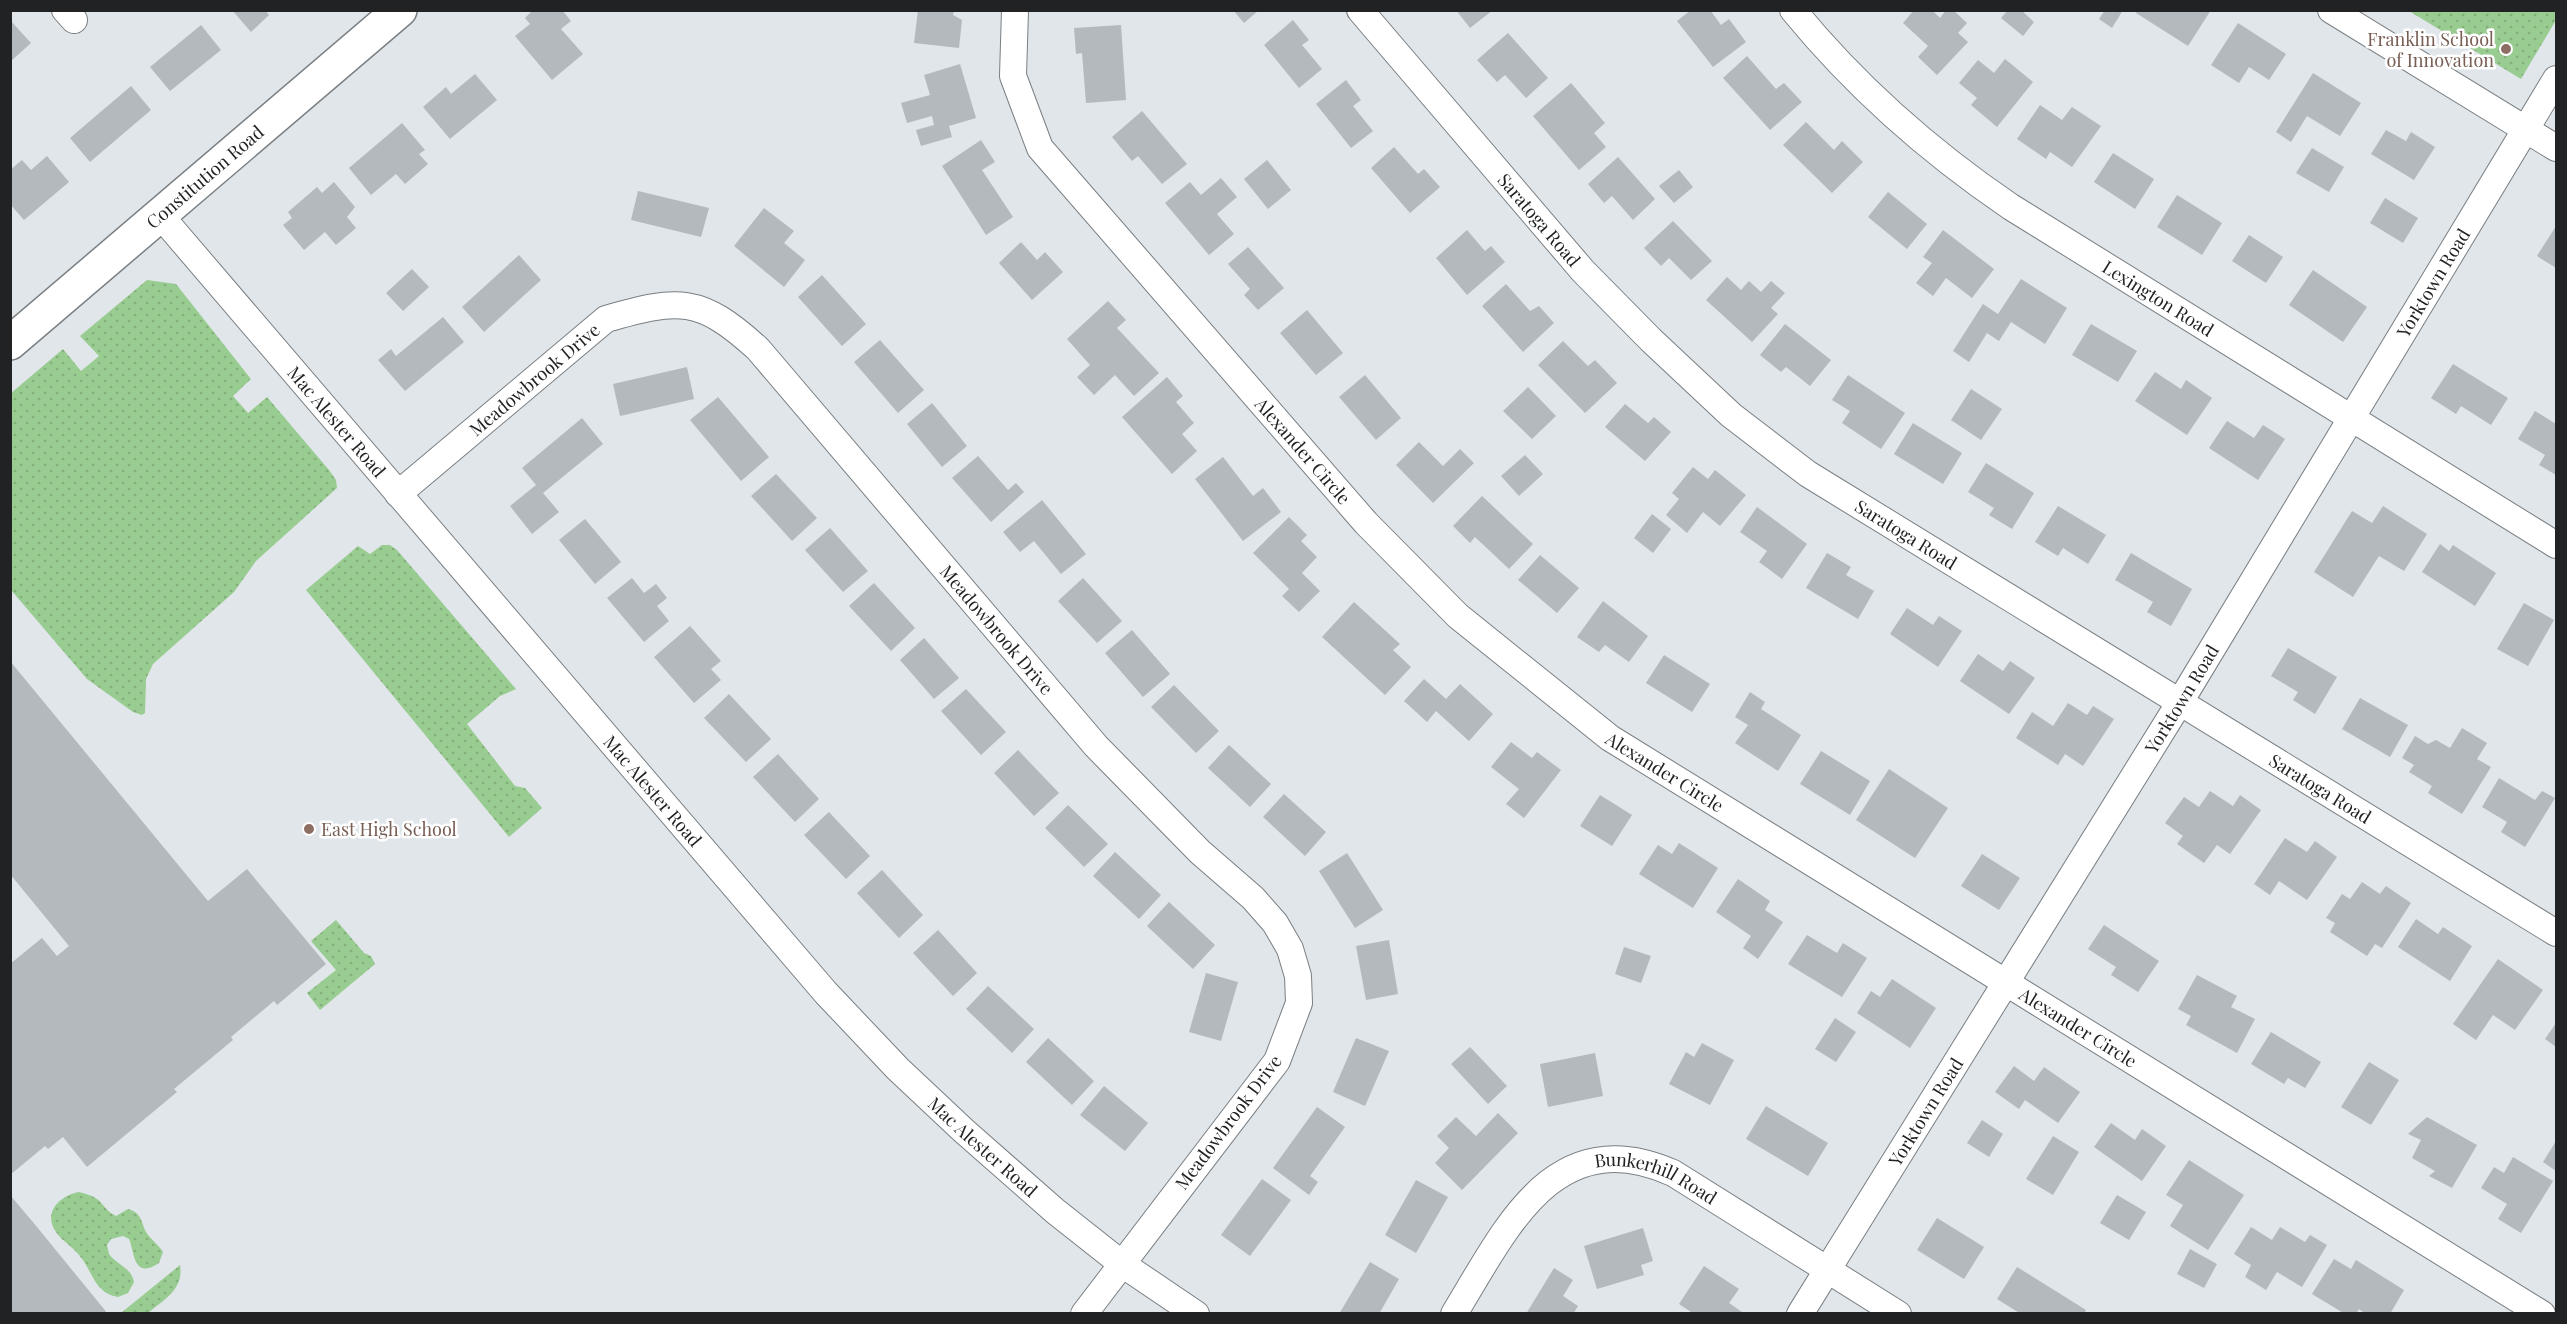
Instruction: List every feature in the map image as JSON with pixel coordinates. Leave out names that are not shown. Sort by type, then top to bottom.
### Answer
[{"type":"street","name":"Constitution Road","points":[[10,343],[400,10]]},
{"type":"street","name":"Alexander Circle","points":[[1015,10],[1013,76],[1040,148],[1366,523],[1443,601],[1538,681],[1611,738],[2542,1314]]},
{"type":"street","name":"Saratoga Road","points":[[1360,10],[1583,271],[1651,340],[1731,415],[1808,474],[2556,933]]},
{"type":"street","name":"Lexington Road","points":[[1792,10],[1848,73],[1914,134],[1965,176],[2011,207],[2556,545]]},
{"type":"street","points":[[2331,10],[2556,148]]},
{"type":"street","name":"Yorktown Road","points":[[1800,1314],[2180,702],[2556,79]]},
{"type":"street","name":"Mac Alester Road","points":[[160,215],[826,993],[898,1069],[1055,1211],[1122,1264],[1196,1314]]},
{"type":"street","name":"Meadowbrook Drive","points":[[398,494],[572,345],[606,319],[644,308],[676,304],[707,311],[731,325],[758,349],[1096,746],[1200,852],[1253,898],[1275,923],[1290,949],[1298,976],[1299,1003],[1277,1061],[1084,1314]]},
{"type":"street","name":"Bunkerhill Road","points":[[1454,1314],[1512,1220],[1535,1192],[1567,1171],[1597,1159],[1625,1158],[1651,1163],[1673,1173],[1898,1314]]},
{"type":"green space","name":"Franklin School of Innovation","points":[[2409,11],[2556,11],[2556,20],[2521,79]]},
{"type":"green space","points":[[147,280],[176,284],[251,379],[233,396],[248,413],[267,397],[329,470],[336,480],[337,488],[256,561],[234,592],[153,664],[146,679],[145,713],[142,715],[133,712],[87,679],[11,590],[10,394],[63,349],[81,371],[99,356],[80,336]]},
{"type":"green space","points":[[382,545],[390,545],[397,550],[516,689],[500,696],[467,724],[515,786],[525,788],[542,808],[509,837],[306,590],[358,546],[370,554]]},
{"type":"green space","points":[[336,920],[364,953],[371,956],[375,964],[320,1010],[307,993],[336,970],[311,941]]},
{"type":"green space","points":[[79,1192],[94,1197],[116,1216],[128,1209],[136,1213],[148,1235],[163,1252],[159,1263],[150,1267],[140,1267],[136,1263],[129,1239],[123,1236],[111,1239],[107,1245],[109,1254],[130,1273],[134,1282],[128,1293],[118,1297],[104,1291],[84,1261],[58,1235],[52,1225],[52,1211],[60,1201]]},
{"type":"green space","points":[[180,1265],[179,1281],[176,1287],[161,1303],[148,1313],[121,1313]]},
{"type":"building","points":[[232,10],[265,10],[269,15],[251,32]]},
{"type":"building","points":[[533,10],[562,10],[571,21],[561,29],[583,54],[552,80],[515,36],[530,24],[525,18]]},
{"type":"building","points":[[918,10],[954,10],[953,15],[962,20],[959,48],[914,43]]},
{"type":"building","points":[[1233,10],[1259,10],[1244,23]]},
{"type":"building","points":[[1456,10],[1493,10],[1470,28]]},
{"type":"building","points":[[1691,10],[1710,10],[1721,25],[1729,19],[1746,42],[1713,67],[1677,21]]},
{"type":"building","points":[[1914,10],[1932,10],[1940,18],[1946,10],[1953,10],[1967,23],[1958,33],[1968,42],[1937,75],[1918,57],[1928,46],[1903,23]]},
{"type":"building","points":[[2008,10],[2021,10],[2034,22],[2023,36],[2001,18]]},
{"type":"building","points":[[2105,10],[2123,10],[2112,28],[2099,19]]},
{"type":"building","points":[[2138,10],[2211,10],[2188,46],[2136,13]]},
{"type":"building","points":[[10,20],[31,43],[10,62]]},
{"type":"building","points":[[1293,20],[1309,40],[1302,45],[1322,69],[1299,88],[1264,45]]},
{"type":"building","points":[[2238,23],[2286,54],[2269,80],[2249,67],[2239,83],[2211,65]]},
{"type":"building","points":[[201,25],[221,50],[170,91],[150,67]]},
{"type":"building","points":[[1121,25],[1126,100],[1086,103],[1082,53],[1076,54],[1074,28]]},
{"type":"building","points":[[1508,33],[1548,78],[1526,98],[1505,75],[1497,82],[1477,60]]},
{"type":"building","points":[[1747,56],[1776,89],[1784,83],[1802,102],[1770,130],[1723,78]]},
{"type":"building","points":[[2005,59],[2033,82],[1997,127],[1971,105],[1977,98],[1959,83],[1978,60],[1994,73]]},
{"type":"building","points":[[960,64],[976,118],[949,126],[952,137],[921,146],[916,130],[934,125],[932,116],[907,123],[901,103],[930,95],[924,75]]},
{"type":"building","points":[[2313,73],[2361,103],[2340,136],[2307,116],[2291,142],[2276,132]]},
{"type":"building","points":[[475,74],[497,100],[450,139],[423,107],[446,87],[451,94]]},
{"type":"building","points":[[1346,80],[1361,100],[1353,106],[1373,131],[1351,148],[1316,104]]},
{"type":"building","points":[[1571,83],[1605,123],[1594,133],[1606,147],[1579,170],[1533,116]]},
{"type":"building","points":[[131,86],[151,110],[90,162],[70,138]]},
{"type":"building","points":[[2040,105],[2062,120],[2072,107],[2101,126],[2072,167],[2050,152],[2046,159],[2017,139]]},
{"type":"building","points":[[1142,111],[1187,164],[1162,184],[1138,156],[1132,161],[1112,137]]},
{"type":"building","points":[[1806,122],[1834,150],[1842,141],[1863,162],[1832,193],[1783,145]]},
{"type":"building","points":[[402,123],[425,150],[419,154],[428,164],[405,184],[396,174],[371,195],[349,168]]},
{"type":"building","points":[[2386,130],[2406,141],[2411,132],[2435,147],[2414,180],[2371,154]]},
{"type":"building","points":[[981,140],[995,162],[982,170],[1013,217],[986,235],[942,166]]},
{"type":"building","points":[[1394,147],[1418,174],[1424,169],[1440,187],[1410,213],[1371,168]]},
{"type":"building","points":[[2312,148],[2344,167],[2329,192],[2296,173]]},
{"type":"building","points":[[2113,153],[2154,179],[2135,209],[2094,182]]},
{"type":"building","points":[[47,156],[69,182],[24,220],[10,204],[10,170],[22,160],[31,170]]},
{"type":"building","points":[[1618,157],[1655,199],[1633,220],[1612,196],[1604,203],[1588,184]]},
{"type":"building","points":[[1267,160],[1291,190],[1268,209],[1244,179]]},
{"type":"building","points":[[1679,170],[1693,187],[1674,203],[1659,186]]},
{"type":"building","points":[[1221,178],[1237,197],[1217,214],[1234,234],[1209,255],[1165,203],[1190,182],[1201,195]]},
{"type":"building","points":[[334,182],[355,207],[347,217],[356,228],[336,245],[325,232],[304,250],[283,225],[292,218],[288,212],[317,187],[322,193]]},
{"type":"building","points":[[638,191],[709,208],[701,237],[631,220]]},
{"type":"building","points":[[1888,192],[1927,224],[1907,249],[1868,217]]},
{"type":"building","points":[[2177,195],[2222,223],[2202,255],[2157,227]]},
{"type":"building","points":[[2385,198],[2418,218],[2403,243],[2370,223]]},
{"type":"building","points":[[764,208],[794,231],[784,243],[805,260],[784,287],[734,246]]},
{"type":"building","points":[[1673,221],[1712,261],[1691,280],[1669,258],[1661,266],[1644,248]]},
{"type":"building","points":[[2556,226],[2556,268],[2537,256]]},
{"type":"building","points":[[1467,230],[1485,251],[1491,246],[1505,262],[1467,295],[1436,258]]},
{"type":"building","points":[[1943,230],[1994,269],[1972,298],[1946,278],[1933,296],[1916,283],[1932,263],[1923,257]]},
{"type":"building","points":[[2249,235],[2283,257],[2266,283],[2232,261]]},
{"type":"building","points":[[1021,242],[1037,260],[1045,252],[1063,272],[1032,300],[999,263]]},
{"type":"building","points":[[1248,247],[1284,288],[1258,310],[1244,295],[1250,289],[1228,264]]},
{"type":"building","points":[[519,255],[541,280],[484,332],[462,307]]},
{"type":"building","points":[[412,269],[429,287],[403,311],[386,293]]},
{"type":"building","points":[[2313,270],[2367,307],[2343,342],[2289,305]]},
{"type":"building","points":[[822,275],[866,324],[842,346],[798,297]]},
{"type":"building","points":[[1727,277],[1741,290],[1749,281],[1761,292],[1771,281],[1785,293],[1771,308],[1778,314],[1752,342],[1706,300]]},
{"type":"building","points":[[2021,279],[2067,308],[2045,344],[2011,322],[1999,341],[1987,333],[1969,362],[1953,351],[1983,304],[1998,314]]},
{"type":"building","points":[[1506,284],[1530,311],[1539,306],[1554,323],[1523,352],[1482,306]]},
{"type":"building","points":[[1108,301],[1126,320],[1117,328],[1159,373],[1134,396],[1115,375],[1094,395],[1077,377],[1090,365],[1067,339]]},
{"type":"building","points":[[1307,310],[1343,353],[1316,375],[1280,333]]},
{"type":"building","points":[[443,317],[464,342],[405,391],[378,360],[391,349],[396,356]]},
{"type":"building","points":[[1785,324],[1831,360],[1810,386],[1786,367],[1781,372],[1760,355]]},
{"type":"building","points":[[2091,324],[2137,351],[2118,382],[2072,355]]},
{"type":"building","points":[[880,340],[924,390],[898,413],[854,362]]},
{"type":"building","points":[[1563,341],[1588,366],[1595,360],[1617,383],[1585,413],[1538,365]]},
{"type":"building","points":[[2453,364],[2508,398],[2491,425],[2461,406],[2456,414],[2431,398]]},
{"type":"building","points":[[687,367],[694,399],[620,416],[613,384]]},
{"type":"building","points":[[2155,372],[2181,389],[2186,380],[2212,398],[2187,435],[2135,401]]},
{"type":"building","points":[[1365,375],[1401,418],[1376,440],[1339,397]]},
{"type":"building","points":[[1848,375],[1905,413],[1881,449],[1842,423],[1850,411],[1832,400]]},
{"type":"building","points":[[1167,377],[1183,396],[1176,402],[1194,423],[1182,434],[1197,451],[1172,474],[1122,417]]},
{"type":"building","points":[[1528,387],[1556,416],[1532,439],[1503,411]]},
{"type":"building","points":[[1971,389],[2002,409],[1981,440],[1951,420]]},
{"type":"building","points":[[718,397],[769,457],[741,481],[690,420]]},
{"type":"building","points":[[932,403],[967,446],[942,467],[907,424]]},
{"type":"building","points":[[1625,404],[1648,423],[1654,417],[1671,432],[1645,461],[1605,427]]},
{"type":"building","points":[[2535,411],[2556,424],[2556,475],[2539,465],[2545,455],[2518,439]]},
{"type":"building","points":[[582,418],[603,444],[543,493],[559,512],[532,534],[510,506],[536,485],[522,468]]},
{"type":"building","points":[[2227,421],[2254,438],[2263,425],[2285,439],[2258,480],[2209,448]]},
{"type":"building","points":[[1913,423],[1962,453],[1943,484],[1894,454]]},
{"type":"building","points":[[1419,442],[1443,466],[1460,449],[1474,463],[1433,503],[1396,465]]},
{"type":"building","points":[[1525,455],[1543,474],[1519,496],[1501,476]]},
{"type":"building","points":[[978,456],[1008,490],[1016,483],[1024,492],[991,522],[952,478]]},
{"type":"building","points":[[1223,457],[1253,496],[1263,488],[1281,512],[1243,541],[1195,479]]},
{"type":"building","points":[[1986,463],[2034,493],[2012,529],[1989,515],[1994,508],[1968,492]]},
{"type":"building","points":[[1693,467],[1708,479],[1715,470],[1746,495],[1720,526],[1703,512],[1687,533],[1666,515],[1679,499],[1672,493]]},
{"type":"building","points":[[776,474],[817,518],[792,541],[751,496]]},
{"type":"building","points":[[1482,496],[1533,544],[1509,569],[1475,537],[1470,543],[1453,526]]},
{"type":"building","points":[[1042,500],[1086,554],[1061,574],[1034,541],[1020,552],[1003,532]]},
{"type":"building","points":[[2058,506],[2106,535],[2088,564],[2063,548],[2058,556],[2035,542]]},
{"type":"building","points":[[2383,506],[2427,534],[2404,571],[2379,556],[2353,597],[2314,572],[2352,511],[2372,523]]},
{"type":"building","points":[[1757,507],[1807,544],[1782,579],[1759,562],[1767,551],[1740,532]]},
{"type":"building","points":[[1652,514],[1671,529],[1653,553],[1634,538]]},
{"type":"building","points":[[1289,517],[1307,535],[1301,541],[1317,557],[1302,573],[1320,591],[1299,612],[1282,596],[1289,589],[1253,553]]},
{"type":"building","points":[[585,519],[621,562],[595,584],[559,540]]},
{"type":"building","points":[[830,528],[868,571],[843,592],[805,550]]},
{"type":"building","points":[[2440,544],[2449,551],[2453,545],[2496,573],[2475,606],[2422,572]]},
{"type":"building","points":[[1827,553],[1851,567],[1846,575],[1874,591],[1858,619],[1806,588]]},
{"type":"building","points":[[2131,553],[2192,589],[2171,626],[2147,612],[2153,602],[2115,580]]},
{"type":"building","points":[[1540,555],[1579,588],[1557,613],[1518,580]]},
{"type":"building","points":[[632,578],[644,593],[656,584],[667,598],[657,606],[669,621],[644,642],[607,598]]},
{"type":"building","points":[[1083,578],[1122,621],[1097,643],[1058,601]]},
{"type":"building","points":[[874,583],[915,628],[891,651],[849,606]]},
{"type":"building","points":[[1603,601],[1648,636],[1629,662],[1605,645],[1599,652],[1577,637]]},
{"type":"building","points":[[1354,602],[1400,644],[1393,650],[1411,667],[1385,695],[1322,637]]},
{"type":"building","points":[[2524,603],[2554,620],[2528,666],[2497,649]]},
{"type":"building","points":[[1907,608],[1933,625],[1939,616],[1962,631],[1938,667],[1890,634]]},
{"type":"building","points":[[690,626],[721,661],[711,669],[721,680],[694,703],[654,657]]},
{"type":"building","points":[[1132,630],[1170,674],[1143,697],[1105,653]]},
{"type":"building","points":[[924,638],[959,678],[934,699],[900,660]]},
{"type":"building","points":[[2288,648],[2337,677],[2315,714],[2293,700],[2298,692],[2271,676]]},
{"type":"building","points":[[1978,654],[2003,671],[2010,661],[2035,678],[2009,714],[1960,681]]},
{"type":"building","points":[[1664,655],[1710,684],[1692,712],[1646,683]]},
{"type":"building","points":[[10,661],[208,901],[247,869],[326,964],[277,1005],[274,1001],[231,1037],[233,1040],[174,1089],[177,1092],[87,1167],[63,1137],[48,1149],[45,1146],[10,1175],[10,964],[42,938],[57,956],[69,946],[10,874]]},
{"type":"building","points":[[1424,679],[1446,699],[1460,684],[1493,714],[1469,741],[1436,711],[1427,722],[1404,701]]},
{"type":"building","points":[[1174,685],[1219,731],[1196,753],[1151,707]]},
{"type":"building","points":[[966,689],[1006,732],[981,755],[941,711]]},
{"type":"building","points":[[1750,692],[1765,702],[1761,709],[1801,735],[1778,771],[1735,743],[1748,725],[1735,717]]},
{"type":"building","points":[[729,694],[771,739],[746,762],[704,718]]},
{"type":"building","points":[[2360,698],[2408,725],[2390,757],[2342,729]]},
{"type":"building","points":[[2068,703],[2087,715],[2093,706],[2114,719],[2083,766],[2065,754],[2058,765],[2016,738],[2032,712],[2053,726]]},
{"type":"building","points":[[2462,728],[2487,743],[2477,759],[2491,767],[2462,814],[2428,793],[2432,786],[2409,772],[2414,765],[2402,758],[2415,736],[2428,744],[2436,740],[2450,748]]},
{"type":"building","points":[[1511,742],[1532,758],[1537,752],[1561,770],[1524,818],[1506,804],[1519,789],[1491,767]]},
{"type":"building","points":[[1229,745],[1271,784],[1250,807],[1208,768]]},
{"type":"building","points":[[1018,750],[1059,793],[1034,816],[994,773]]},
{"type":"building","points":[[1821,751],[1870,781],[1850,815],[1800,784]]},
{"type":"building","points":[[778,754],[819,799],[795,822],[753,777]]},
{"type":"building","points":[[1889,769],[1948,808],[1915,858],[1856,820]]},
{"type":"building","points":[[2499,778],[2535,800],[2542,791],[2555,798],[2525,847],[2501,832],[2507,822],[2482,807]]},
{"type":"building","points":[[2210,791],[2233,806],[2240,795],[2261,810],[2230,854],[2217,845],[2204,863],[2177,844],[2183,836],[2165,823],[2184,797],[2199,807]]},
{"type":"building","points":[[1284,794],[1326,832],[1305,856],[1263,817]]},
{"type":"building","points":[[1600,795],[1632,815],[1612,846],[1580,826]]},
{"type":"building","points":[[1068,805],[1108,844],[1084,867],[1045,828]]},
{"type":"building","points":[[829,812],[870,856],[846,879],[804,835]]},
{"type":"building","points":[[2285,838],[2307,852],[2315,841],[2337,857],[2307,900],[2279,881],[2270,895],[2254,884]]},
{"type":"building","points":[[1679,843],[1718,868],[1693,908],[1639,874],[1658,845],[1672,854]]},
{"type":"building","points":[[1115,852],[1161,895],[1139,919],[1093,876]]},
{"type":"building","points":[[1347,853],[1383,910],[1355,928],[1319,871]]},
{"type":"building","points":[[1982,854],[2020,878],[1999,910],[1961,886]]},
{"type":"building","points":[[882,870],[923,915],[899,938],[857,893]]},
{"type":"building","points":[[1738,879],[1770,901],[1765,910],[1783,922],[1758,959],[1743,948],[1751,936],[1716,912]]},
{"type":"building","points":[[2362,882],[2380,894],[2386,886],[2411,903],[2382,948],[2375,944],[2367,956],[2330,932],[2335,923],[2326,918],[2342,894],[2350,899]]},
{"type":"building","points":[[1169,902],[1215,945],[1193,969],[1147,926]]},
{"type":"building","points":[[2416,919],[2438,934],[2443,927],[2472,946],[2450,981],[2398,947]]},
{"type":"building","points":[[2104,925],[2159,961],[2138,992],[2111,975],[2116,967],[2088,949]]},
{"type":"building","points":[[938,930],[977,973],[953,996],[913,953]]},
{"type":"building","points":[[1807,935],[1837,953],[1843,943],[1867,958],[1842,997],[1788,964]]},
{"type":"building","points":[[1389,940],[1398,994],[1366,1000],[1356,946]]},
{"type":"building","points":[[1624,947],[1651,956],[1641,983],[1615,974]]},
{"type":"building","points":[[2498,959],[2543,990],[2515,1030],[2493,1015],[2476,1040],[2453,1024]]},
{"type":"building","points":[[1206,973],[1238,982],[1221,1041],[1189,1032]]},
{"type":"building","points":[[2197,975],[2237,996],[2231,1007],[2255,1019],[2237,1053],[2186,1025],[2191,1016],[2178,1009]]},
{"type":"building","points":[[1892,979],[1936,1008],[1910,1048],[1857,1013],[1871,991],[1880,997]]},
{"type":"building","points":[[988,986],[1034,1029],[1012,1053],[966,1009]]},
{"type":"building","points":[[1835,1018],[1856,1032],[1836,1062],[1815,1049]]},
{"type":"building","points":[[2556,1023],[2556,1047],[2545,1039]]},
{"type":"building","points":[[2271,1032],[2321,1062],[2305,1088],[2288,1078],[2284,1084],[2251,1064]]},
{"type":"building","points":[[1048,1038],[1094,1081],[1072,1105],[1026,1062]]},
{"type":"building","points":[[1356,1038],[1389,1051],[1365,1106],[1333,1092]]},
{"type":"building","points":[[1702,1043],[1734,1060],[1710,1105],[1669,1084],[1686,1052],[1694,1057]]},
{"type":"building","points":[[1470,1047],[1507,1086],[1488,1104],[1451,1064]]},
{"type":"building","points":[[1595,1053],[1603,1096],[1548,1107],[1540,1064]]},
{"type":"building","points":[[2369,1062],[2399,1080],[2371,1125],[2341,1107]]},
{"type":"building","points":[[2014,1066],[2034,1081],[2044,1067],[2080,1092],[2058,1123],[2025,1100],[2019,1109],[1995,1092]]},
{"type":"building","points":[[1104,1086],[1148,1123],[1125,1151],[1080,1115]]},
{"type":"building","points":[[1766,1106],[1828,1143],[1808,1176],[1746,1139]]},
{"type":"building","points":[[1317,1107],[1345,1127],[1310,1176],[1318,1182],[1309,1195],[1273,1168]]},
{"type":"building","points":[[1498,1113],[1518,1133],[1462,1190],[1435,1163],[1449,1148],[1437,1136],[1456,1117],[1476,1136]]},
{"type":"building","points":[[2427,1117],[2477,1145],[2452,1188],[2429,1176],[2435,1171],[2412,1158],[2421,1140],[2408,1134]]},
{"type":"building","points":[[1982,1120],[2003,1134],[1989,1157],[1967,1143]]},
{"type":"building","points":[[2111,1123],[2135,1140],[2142,1129],[2166,1146],[2142,1181],[2094,1147]]},
{"type":"building","points":[[2053,1136],[2079,1152],[2053,1195],[2026,1179]]},
{"type":"building","points":[[2556,1141],[2556,1171],[2543,1162]]},
{"type":"building","points":[[2513,1157],[2553,1181],[2521,1233],[2498,1219],[2507,1204],[2481,1188],[2494,1167],[2504,1173]]},
{"type":"building","points":[[2189,1160],[2244,1195],[2208,1250],[2170,1226],[2183,1205],[2166,1195]]},
{"type":"building","points":[[1262,1179],[1291,1200],[1250,1256],[1221,1235]]},
{"type":"building","points":[[1416,1180],[1448,1197],[1416,1253],[1385,1235]]},
{"type":"building","points":[[10,1195],[37,1227],[108,1314],[10,1314]]},
{"type":"building","points":[[2117,1195],[2146,1212],[2129,1240],[2100,1223]]},
{"type":"building","points":[[1937,1218],[1984,1247],[1964,1279],[1917,1250]]},
{"type":"building","points":[[2251,1227],[2272,1240],[2280,1227],[2305,1242],[2310,1235],[2327,1245],[2302,1287],[2277,1272],[2266,1290],[2245,1277],[2251,1265],[2234,1254]]},
{"type":"building","points":[[1643,1228],[1653,1261],[1641,1265],[1644,1275],[1597,1289],[1584,1246]]},
{"type":"building","points":[[2190,1249],[2217,1264],[2204,1288],[2177,1274]]},
{"type":"building","points":[[2334,1259],[2351,1269],[2356,1260],[2404,1290],[2390,1314],[2366,1314],[2359,1309],[2356,1314],[2345,1314],[2312,1294]]},
{"type":"building","points":[[1370,1262],[1399,1279],[1379,1314],[1339,1314]]},
{"type":"building","points":[[1704,1266],[1739,1289],[1729,1303],[1745,1314],[1694,1314],[1679,1304]]},
{"type":"building","points":[[2017,1267],[2086,1310],[2084,1314],[2021,1314],[1997,1299]]},
{"type":"building","points":[[1554,1268],[1573,1280],[1563,1296],[1578,1306],[1573,1314],[1526,1314]]},
{"type":"place","name":"Franklin School of Innovation","points":[[2506,49]]},
{"type":"place","name":"East High School","points":[[309,829]]}]
